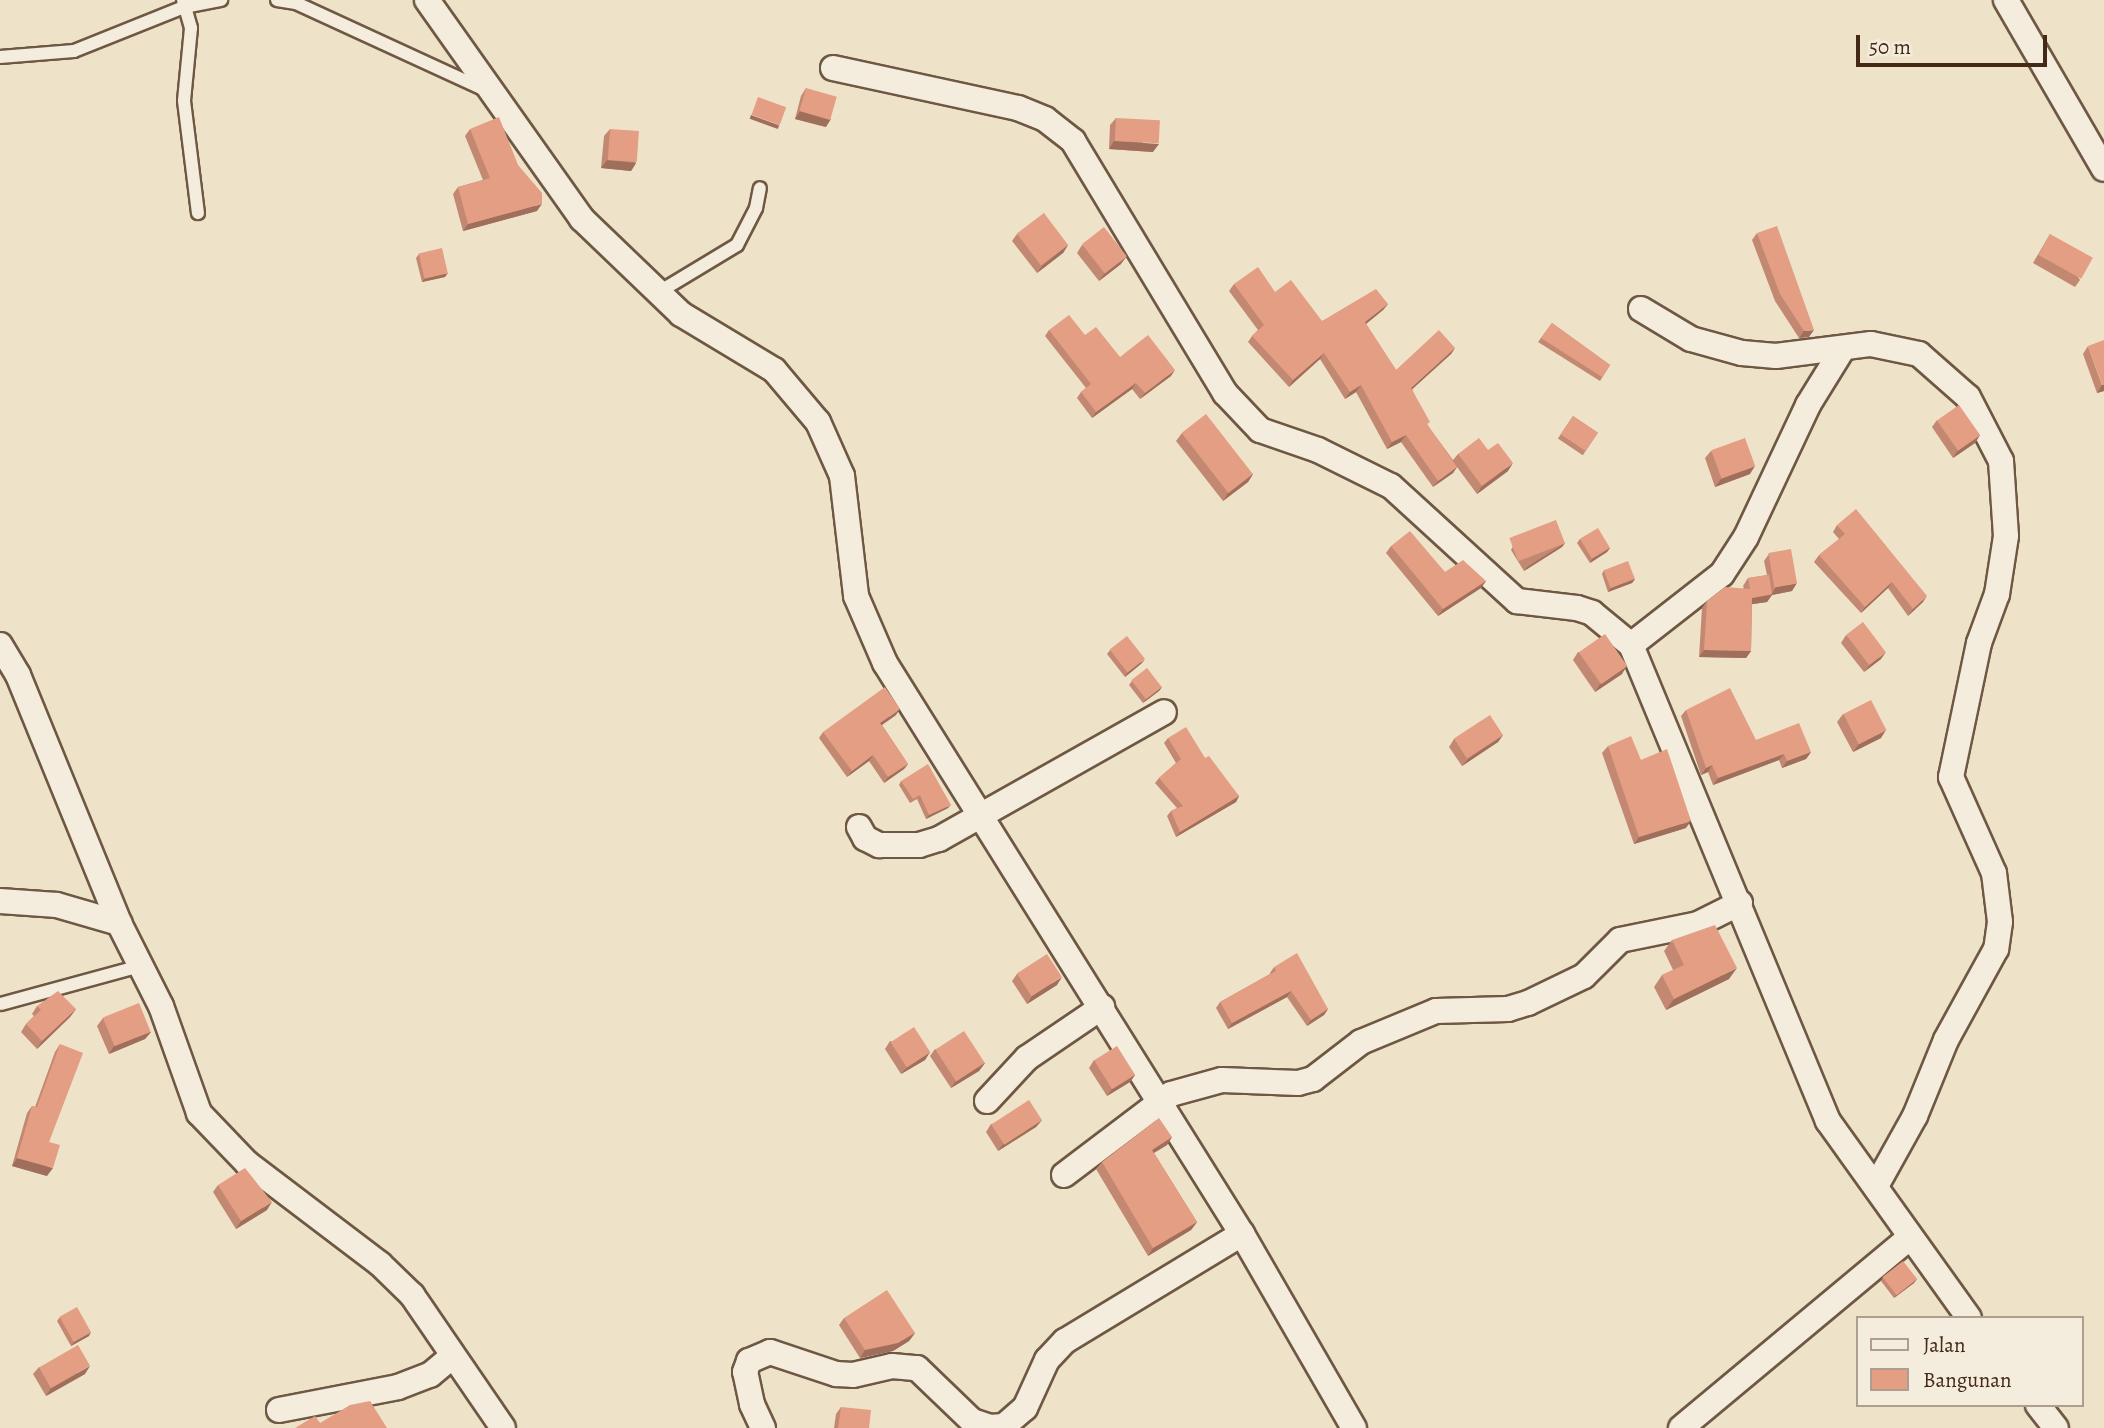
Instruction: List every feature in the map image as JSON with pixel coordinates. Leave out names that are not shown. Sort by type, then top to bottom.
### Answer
[{"type":"street","points":[[427,0],[582,219],[699,328],[774,370],[818,422],[842,476],[856,596],[885,663],[1242,1234],[1354,1428]]},
{"type":"street","points":[[2006,0],[2104,169]]},
{"type":"street","points":[[833,68],[1018,108],[1045,120],[1073,141],[1224,393],[1260,430],[1366,470],[1391,486],[1517,601],[1577,608],[1605,622],[1630,645],[1740,903],[1828,1121],[1876,1186],[1909,1238],[1968,1316]]},
{"type":"street","points":[[1641,309],[1691,339],[1721,349],[1776,356],[1842,350],[1871,344],[1892,346],[1919,354],[1952,380],[1979,414],[2001,461],[2006,498],[1997,594],[1979,643],[1951,777],[1994,873],[2000,922],[1996,949],[1973,999],[1946,1040],[1915,1116],[1876,1186]]},
{"type":"street","points":[[1630,645],[1722,574],[1746,537],[1808,405],[1842,350]]},
{"type":"street","points":[[0,645],[18,675],[120,923],[161,1006],[199,1113],[213,1132],[380,1264],[412,1295],[503,1428]]},
{"type":"street","points":[[859,827],[865,838],[879,845],[919,845],[939,839],[1164,712]]},
{"type":"street","points":[[0,901],[57,905],[120,923]]},
{"type":"street","points":[[1064,1175],[1159,1101],[1222,1080],[1298,1083],[1313,1079],[1361,1042],[1436,1011],[1508,1009],[1528,1003],[1584,976],[1620,940],[1698,924],[1740,903]]},
{"type":"street","points":[[986,1101],[1027,1058],[1102,1007]]},
{"type":"street","points":[[763,1428],[751,1404],[745,1372],[749,1361],[770,1352],[836,1374],[853,1375],[892,1366],[917,1368],[972,1421],[989,1427],[1004,1426],[1025,1408],[1047,1360],[1065,1341],[1242,1234]]},
{"type":"street","points":[[1682,1428],[1909,1238]]},
{"type":"street","points":[[279,1410],[398,1387],[430,1375],[453,1356]]},
{"type":"street","points":[[2040,1407],[2056,1428]]},
{"type":"lane","points":[[0,57],[74,51],[183,3],[221,0]]},
{"type":"lane","points":[[277,0],[296,3],[497,96]]},
{"type":"lane","points":[[183,3],[191,27],[184,101],[198,213]]},
{"type":"lane","points":[[659,292],[737,245],[756,208],[761,188]]},
{"type":"lane","points":[[1,1004],[140,965]]},
{"type":"building","points":[[806,88],[837,97],[830,120],[799,111]]},
{"type":"building","points":[[758,97],[786,107],[780,125],[752,115]]},
{"type":"building","points":[[499,117],[518,165],[542,193],[542,204],[468,224],[458,187],[490,178],[470,129]]},
{"type":"building","points":[[1116,118],[1160,120],[1159,143],[1115,141]]},
{"type":"building","points":[[610,129],[639,131],[637,162],[608,160]]},
{"type":"building","points":[[1044,213],[1068,245],[1041,265],[1017,233]]},
{"type":"building","points":[[1777,226],[1814,330],[1804,331],[1780,294],[1757,233]]},
{"type":"building","points":[[1104,227],[1127,256],[1105,273],[1082,244]]},
{"type":"building","points":[[2050,234],[2093,258],[2081,279],[2038,255]]},
{"type":"building","points":[[442,248],[448,273],[424,279],[419,253]]},
{"type":"building","points":[[1258,267],[1275,292],[1291,280],[1322,321],[1376,289],[1388,304],[1365,322],[1396,370],[1439,330],[1455,348],[1411,388],[1430,422],[1427,424],[1457,467],[1438,481],[1406,435],[1392,442],[1361,385],[1350,392],[1324,353],[1293,380],[1252,336],[1264,325],[1234,284]]},
{"type":"building","points":[[1069,315],[1085,335],[1096,327],[1120,357],[1148,335],[1175,370],[1145,393],[1136,383],[1096,412],[1081,392],[1091,384],[1049,330]]},
{"type":"building","points":[[1552,323],[1610,365],[1602,377],[1541,338]]},
{"type":"building","points":[[2104,340],[2104,385],[2102,385],[2088,346]]},
{"type":"building","points":[[1959,405],[1980,435],[1958,451],[1937,420]]},
{"type":"building","points":[[1206,414],[1253,474],[1228,493],[1182,433]]},
{"type":"building","points":[[1573,416],[1598,433],[1586,451],[1561,434]]},
{"type":"building","points":[[1479,438],[1488,450],[1498,443],[1513,463],[1482,486],[1458,454]]},
{"type":"building","points":[[1745,438],[1755,466],[1721,479],[1711,450]]},
{"type":"building","points":[[1856,509],[1927,596],[1913,609],[1892,582],[1865,607],[1819,555],[1845,534],[1837,525]]},
{"type":"building","points":[[1556,520],[1565,543],[1518,561],[1509,538]]},
{"type":"building","points":[[1598,528],[1610,548],[1592,559],[1580,539]]},
{"type":"building","points":[[1410,531],[1445,572],[1463,560],[1486,581],[1443,609],[1391,546]]},
{"type":"building","points":[[1791,549],[1797,583],[1774,587],[1768,553]]},
{"type":"building","points":[[1628,561],[1635,579],[1611,588],[1604,570]]},
{"type":"building","points":[[1769,575],[1772,594],[1752,598],[1751,651],[1704,650],[1707,601],[1725,587],[1750,589],[1748,578]]},
{"type":"building","points":[[1863,622],[1886,652],[1869,665],[1846,635]]},
{"type":"building","points":[[1605,634],[1627,666],[1601,684],[1579,652]]},
{"type":"building","points":[[1127,636],[1145,659],[1128,672],[1110,650]]},
{"type":"building","points":[[1147,668],[1162,687],[1146,699],[1131,680]]},
{"type":"building","points":[[885,687],[900,709],[880,723],[908,764],[888,777],[873,755],[852,771],[823,732]]},
{"type":"building","points":[[1730,688],[1756,740],[1799,723],[1811,752],[1787,761],[1784,754],[1718,778],[1712,765],[1706,768],[1686,710]]},
{"type":"building","points":[[1871,700],[1886,730],[1859,744],[1843,714]]},
{"type":"building","points":[[1490,715],[1503,735],[1467,759],[1454,738]]},
{"type":"building","points":[[1186,727],[1205,758],[1209,756],[1239,796],[1180,832],[1171,811],[1183,806],[1159,778],[1181,759],[1168,738]]},
{"type":"building","points":[[1631,736],[1641,760],[1667,749],[1691,821],[1639,837],[1608,746]]},
{"type":"building","points":[[928,764],[951,805],[929,815],[920,795],[913,799],[901,781]]},
{"type":"building","points":[[1715,925],[1737,968],[1674,999],[1662,975],[1684,965],[1672,940]]},
{"type":"building","points":[[1297,953],[1328,1009],[1311,1020],[1291,991],[1232,1023],[1220,1002],[1276,971],[1274,967]]},
{"type":"building","points":[[1047,954],[1062,977],[1032,996],[1017,974]]},
{"type":"building","points":[[58,991],[76,1009],[42,1041],[26,1024],[41,1010],[37,1006]]},
{"type":"building","points":[[139,1003],[151,1032],[114,1046],[103,1018]]},
{"type":"building","points":[[914,1027],[930,1052],[907,1067],[891,1042]]},
{"type":"building","points":[[964,1031],[985,1063],[956,1081],[935,1050]]},
{"type":"building","points":[[60,1044],[83,1053],[49,1142],[60,1145],[53,1168],[17,1158],[32,1106],[37,1107]]},
{"type":"building","points":[[1117,1046],[1135,1075],[1112,1089],[1094,1060]]},
{"type":"building","points":[[1029,1100],[1042,1120],[1004,1145],[991,1125]]},
{"type":"building","points":[[1159,1118],[1172,1137],[1152,1150],[1197,1222],[1153,1248],[1102,1162]]},
{"type":"building","points":[[245,1168],[272,1202],[241,1221],[218,1185]]},
{"type":"building","points":[[1903,1261],[1917,1279],[1897,1295],[1883,1277]]},
{"type":"building","points":[[887,1290],[915,1333],[898,1343],[865,1350],[844,1318]]},
{"type":"building","points":[[77,1307],[91,1332],[74,1342],[60,1317]]},
{"type":"building","points":[[78,1345],[90,1366],[51,1388],[39,1368]]},
{"type":"building","points":[[370,1401],[387,1428],[295,1428],[315,1416],[320,1423],[350,1405]]},
{"type":"building","points":[[841,1407],[871,1410],[869,1428],[838,1428]]}]
